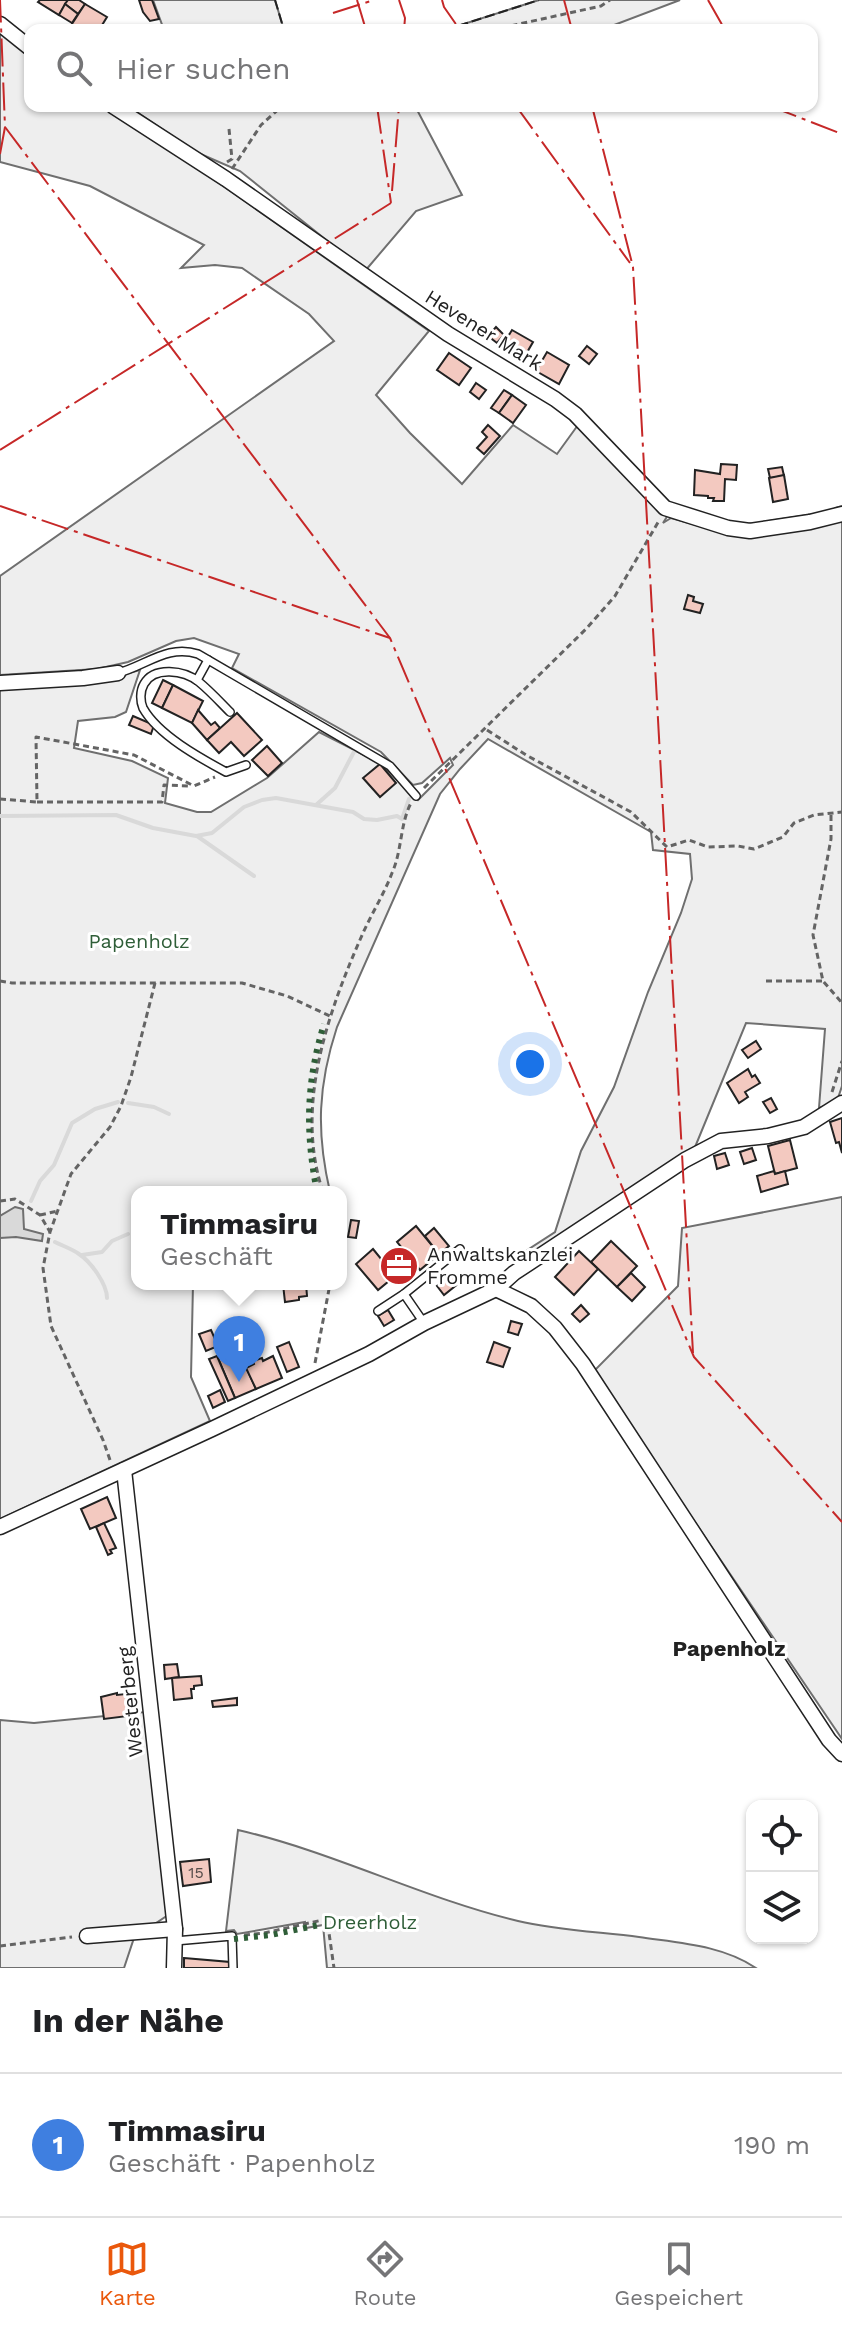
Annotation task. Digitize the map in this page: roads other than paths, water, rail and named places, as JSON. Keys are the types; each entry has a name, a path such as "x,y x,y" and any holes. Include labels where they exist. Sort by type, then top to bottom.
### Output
{"street":[{"path":"0,24 24,43"},
{"name":"Hevener Mark","path":"122,112 220,175 448,334 555,399 575,414 665,508 728,528 750,531 842,514"},
{"path":"0,683 118,673"},
{"path":"0,1527 311,1382 496,1289 514,1273 702,1150 721,1141 787,1133 804,1127 839,1105"},
{"path":"496,1289 531,1306 555,1328 583,1364 829,1740 842,1754"},
{"name":"Westerberg","path":"119,1472 175,1935 174,1968"},
{"path":"87,1936 175,1935"}],"lane":[{"path":"118,673 183,649 208,660 390,766 416,796"},
{"path":"197,680 208,660"},
{"path":"230,712 197,680 183,674 160,671 148,678 141,690 142,707 172,739 226,772 246,765"},
{"path":"378,1311 460,1249"},
{"path":"404,1294 424,1323"},
{"path":"175,1935 232,1936 233,1968"}],"waterway":[{"path":"316,805 335,788 356,748"},
{"path":"0,816 116,815 153,828 196,836 212,833 244,807 262,800 276,798 353,812 364,819 377,820 397,816 402,819 409,799"},
{"path":"197,836 254,876"},
{"path":"31,1201 40,1181 54,1165 72,1123 95,1109 118,1102"},
{"path":"128,1103 154,1107 169,1114"},
{"path":"82,1255 102,1252 112,1241 128,1234"},
{"path":"55,1242 88,1262 98,1274 107,1298"}],"place":[{"name":"Anwaltskanzlei Fromme","path":"399,1266"},
{"name":"Timmasiru","path":"239,1382"}],"district":[{"name":"Papenholz","path":"729,1648"}],"park label":[{"name":"Dreerholz","path":"370,1922"}]}
